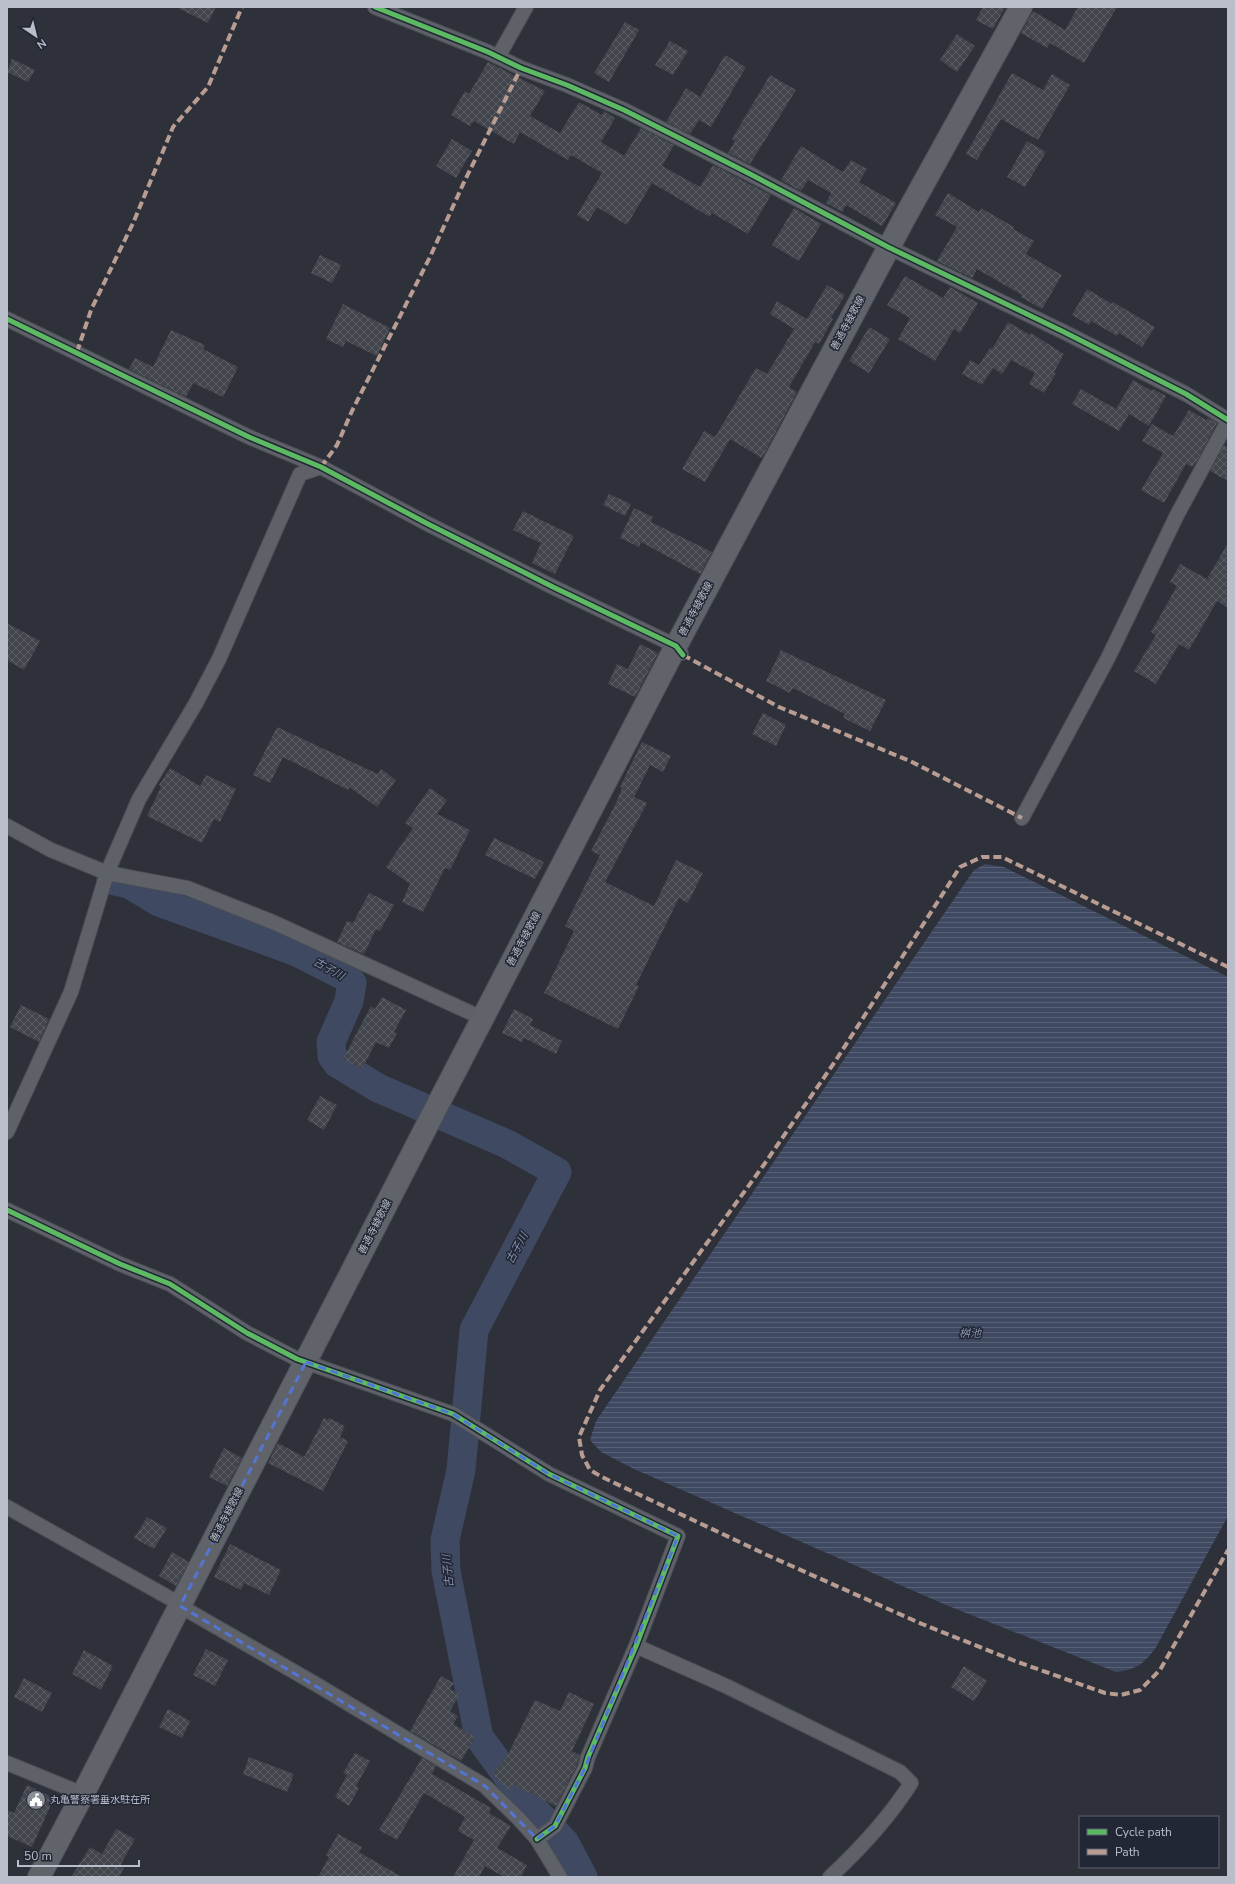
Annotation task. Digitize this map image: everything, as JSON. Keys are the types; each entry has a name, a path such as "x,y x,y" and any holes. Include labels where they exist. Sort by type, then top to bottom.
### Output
{"main road":[{"name":"善通寺綾歌線","path":"39,1877 306,1362 482,1018 680,651 888,247 1011,22 1021,7"}],"street":[{"path":"375,7 488,52 624,110 750,174 888,247 1064,332 1186,394 1228,420 1177,515 1108,658 1022,818"},
{"path":"498,57 526,7"},
{"path":"7,319 249,437 321,467 426,523 680,651"},
{"path":"7,1132 71,992 107,874 138,799 196,703 219,659 300,474 321,467"},
{"path":"7,826 51,850 107,874 187,888 275,923 482,1018"},
{"path":"7,1210 120,1264 170,1284 247,1333 306,1362 453,1414 473,1425 549,1474 678,1536 636,1646 588,1757 585,1768 555,1826 537,1839"},
{"path":"7,1507 172,1600 319,1686 484,1786 518,1818 537,1839 560,1877"},
{"path":"636,1646 726,1686 900,1772 911,1783 900,1802 857,1851 830,1877"},
{"path":"7,1764 83,1794"}],"highlighted area":[{"path":"306,1362 453,1414 549,1474 678,1536 585,1768 555,1826 537,1839 485,1786 180,1606"}],"water":[{"name":"桝池","path":"985,864 1004,867 1228,977 1228,1516 1155,1649 1142,1663 1134,1668 1123,1671 1116,1672 946,1605 634,1469 601,1452 590,1440 596,1421 974,870"}],"building":[{"path":"176,7 216,7 208,23"},
{"path":"983,7 1005,7 993,29 976,20"},
{"path":"1078,7 1117,7 1084,63 1050,43 1047,48 1021,33 1033,11 1065,30"},
{"path":"625,22 639,30 609,82 594,73"},
{"path":"957,34 975,46 957,72 940,60"},
{"path":"670,41 688,51 673,75 655,65"},
{"path":"725,55 746,67 711,127 699,120 690,134 666,122 686,88 700,97"},
{"path":"12,59 35,70 28,82 7,72"},
{"path":"488,62 545,91 530,116 560,133 579,102 602,115 604,111 615,118 601,142 624,156 641,128 674,145 662,166 700,187 713,165 771,195 748,234 712,213 710,217 652,183 627,225 597,207 588,222 577,215 602,173 571,155 568,160 520,132 514,144 474,121 470,126 451,115 465,91 469,94"},
{"path":"1012,73 1043,90 1052,74 1070,85 1038,140 1001,119 977,160 966,154"},
{"path":"770,75 796,90 750,164 728,153 735,141 732,139"},
{"path":"452,139 472,151 456,178 436,166"},
{"path":"1027,141 1046,152 1025,187 1007,177"},
{"path":"801,146 843,172 851,160 867,169 859,182 896,203 882,226 846,205 842,212 826,203 831,193 808,180 801,191 781,180"},
{"path":"948,193 979,212 981,208 1014,227 1013,229 1034,241 1026,254 1062,275 1042,309 1021,297 1022,295 977,269 972,278 937,261 957,227 935,215"},
{"path":"794,208 821,224 799,261 772,245"},
{"path":"320,255 341,265 332,283 311,273"},
{"path":"905,276 943,298 950,287 978,303 960,333 954,329 935,361 898,339 910,318 887,305"},
{"path":"827,285 845,295 831,318 833,319 819,344 815,342 789,387 797,392 762,458 730,439 705,482 682,469 704,431 715,437 756,368 767,374 794,329 770,314 777,301 807,319"},
{"path":"1087,289 1112,304 1113,302 1155,327 1142,347 1119,333 1117,336 1091,321 1089,325 1072,315"},
{"path":"343,304 390,328 377,356 346,341 343,347 326,339"},
{"path":"1008,322 1030,335 1031,333 1064,354 1054,372 1056,373 1044,393 1029,384 1035,373 1011,360 1002,374 993,368 982,385 962,374 970,360 979,365 990,348 992,349"},
{"path":"869,327 890,339 869,373 849,361"},
{"path":"171,330 205,345 203,349 238,367 223,397 193,383 186,397 129,369 135,358 153,367"},
{"path":"1133,380 1152,391 1153,389 1166,396 1149,426 1129,414 1119,431 1072,404 1081,389 1116,409"},
{"path":"1189,410 1206,420 1208,418 1217,423 1196,463 1192,467 1186,464 1164,503 1141,490 1163,453 1142,441 1152,424 1173,436"},
{"path":"1224,445 1228,448 1228,481 1210,471"},
{"path":"609,494 631,504 625,516 603,505"},
{"path":"634,508 653,517 651,522 712,552 700,574 641,542 639,547 620,538"},
{"path":"523,511 574,536 555,574 532,563 541,543 513,530"},
{"path":"1228,543 1228,608 1217,601 1189,650 1179,644 1156,684 1134,671 1156,635 1151,632 1177,586 1170,582 1180,564 1207,579"},
{"path":"7,623 40,641 24,670 7,660"},
{"path":"640,644 658,653 635,697 608,684 617,664 628,669"},
{"path":"781,650 886,700 870,731 843,718 845,714 793,688 790,693 766,681"},
{"path":"763,713 786,725 776,746 752,734"},
{"path":"277,727 378,774 381,769 396,780 377,807 349,787 348,790 283,757 270,783 253,775"},
{"path":"642,742 671,756 663,772 650,765 634,797 647,803 605,882 654,906 676,860 703,873 688,903 679,898 636,985 639,986 618,1029 544,993 574,931 565,926 600,855 591,851 616,803 622,788 620,787"},
{"path":"170,768 200,786 206,775 236,789 220,822 214,819 202,843 147,816 161,787 159,785"},
{"path":"430,788 447,800 437,814 470,830 450,870 445,868 423,912 402,902 410,884 386,867 413,828 405,823"},
{"path":"494,838 544,862 535,879 485,855"},
{"path":"369,893 394,905 380,931 376,929 364,954 337,942 347,921 353,923"},
{"path":"382,997 406,1010 394,1032 397,1033 389,1048 376,1042 362,1069 343,1059 371,1006 375,1009"},
{"path":"21,1005 49,1019 39,1042 10,1027"},
{"path":"514,1009 533,1019 530,1025 562,1041 556,1054 524,1038 522,1042 502,1033"},
{"path":"320,1096 337,1105 324,1130 307,1120"},
{"path":"324,1418 328,1420 329,1418 345,1426 340,1437 348,1441 323,1491 268,1463 278,1443 304,1457"},
{"path":"224,1448 242,1458 227,1486 209,1477"},
{"path":"147,1517 167,1528 154,1549 134,1538"},
{"path":"230,1544 281,1570 269,1595 244,1583 241,1590 214,1577"},
{"path":"172,1552 189,1562 176,1586 159,1576"},
{"path":"206,1649 228,1660 215,1686 193,1675"},
{"path":"84,1650 113,1666 101,1690 72,1674"},
{"path":"964,1666 987,1681 974,1701 951,1687"},
{"path":"441,1676 454,1683 450,1689 460,1694 450,1711 458,1716 453,1724 475,1737 461,1761 410,1731"},
{"path":"24,1678 52,1693 42,1712 14,1697"},
{"path":"569,1692 594,1704 572,1751 580,1755 577,1765 556,1806 513,1785 509,1790 492,1774 506,1758 535,1700 560,1711"},
{"path":"168,1709 190,1721 182,1738 159,1727"},
{"path":"355,1753 370,1761 356,1786 359,1788 349,1806 335,1797 347,1775 343,1773"},
{"path":"249,1757 294,1774 287,1792 243,1774"},
{"path":"422,1758 436,1766 432,1774 491,1808 489,1813 511,1826 497,1848 527,1865 521,1877 504,1877 485,1866 479,1877 453,1877 474,1840 458,1831 465,1817 424,1793 397,1840 379,1830"},
{"path":"27,1785 54,1798 32,1847 7,1836 7,1810 14,1813"},
{"path":"116,1829 135,1839 120,1866 124,1868 119,1877 71,1877 90,1847 102,1854"},
{"path":"338,1834 362,1847 359,1852 402,1877 318,1877 329,1857 326,1855"}],"waterway":[{"name":"古子川","path":"111,880 129,884 159,902 297,952 344,976 352,983 349,1001 331,1042 332,1056 337,1063 378,1088 507,1144 557,1172 474,1330 461,1470 445,1540 446,1571 479,1737 525,1800 565,1843 583,1877"}],"marked path":[{"path":"77,352 91,310 134,221 173,127 208,87 242,7"},
{"path":"321,467 337,445 352,411 430,257 465,180 521,68"},
{"path":"683,655 779,707 910,761 1022,818"},
{"path":"1228,967 1002,857 982,857 960,867 836,1060 763,1166 600,1390 579,1437 582,1455 590,1470 602,1477 767,1555 922,1624 1015,1661 1105,1693 1121,1695 1140,1690 1160,1670 1228,1550"}],"cycle path":[{"path":"375,7 488,52 521,68 567,85 624,110 750,174 888,247 1064,332 1186,394 1228,420"},
{"path":"7,319 249,437 321,467 426,523 553,587 676,646 683,655"},
{"path":"7,1210 120,1264 170,1284 247,1333 297,1359 453,1414 549,1474 678,1536 636,1646 588,1757 585,1768 555,1826 537,1839"}],"place":[{"name":"丸亀警察署垂水駐在所","path":"36,1800"}]}
